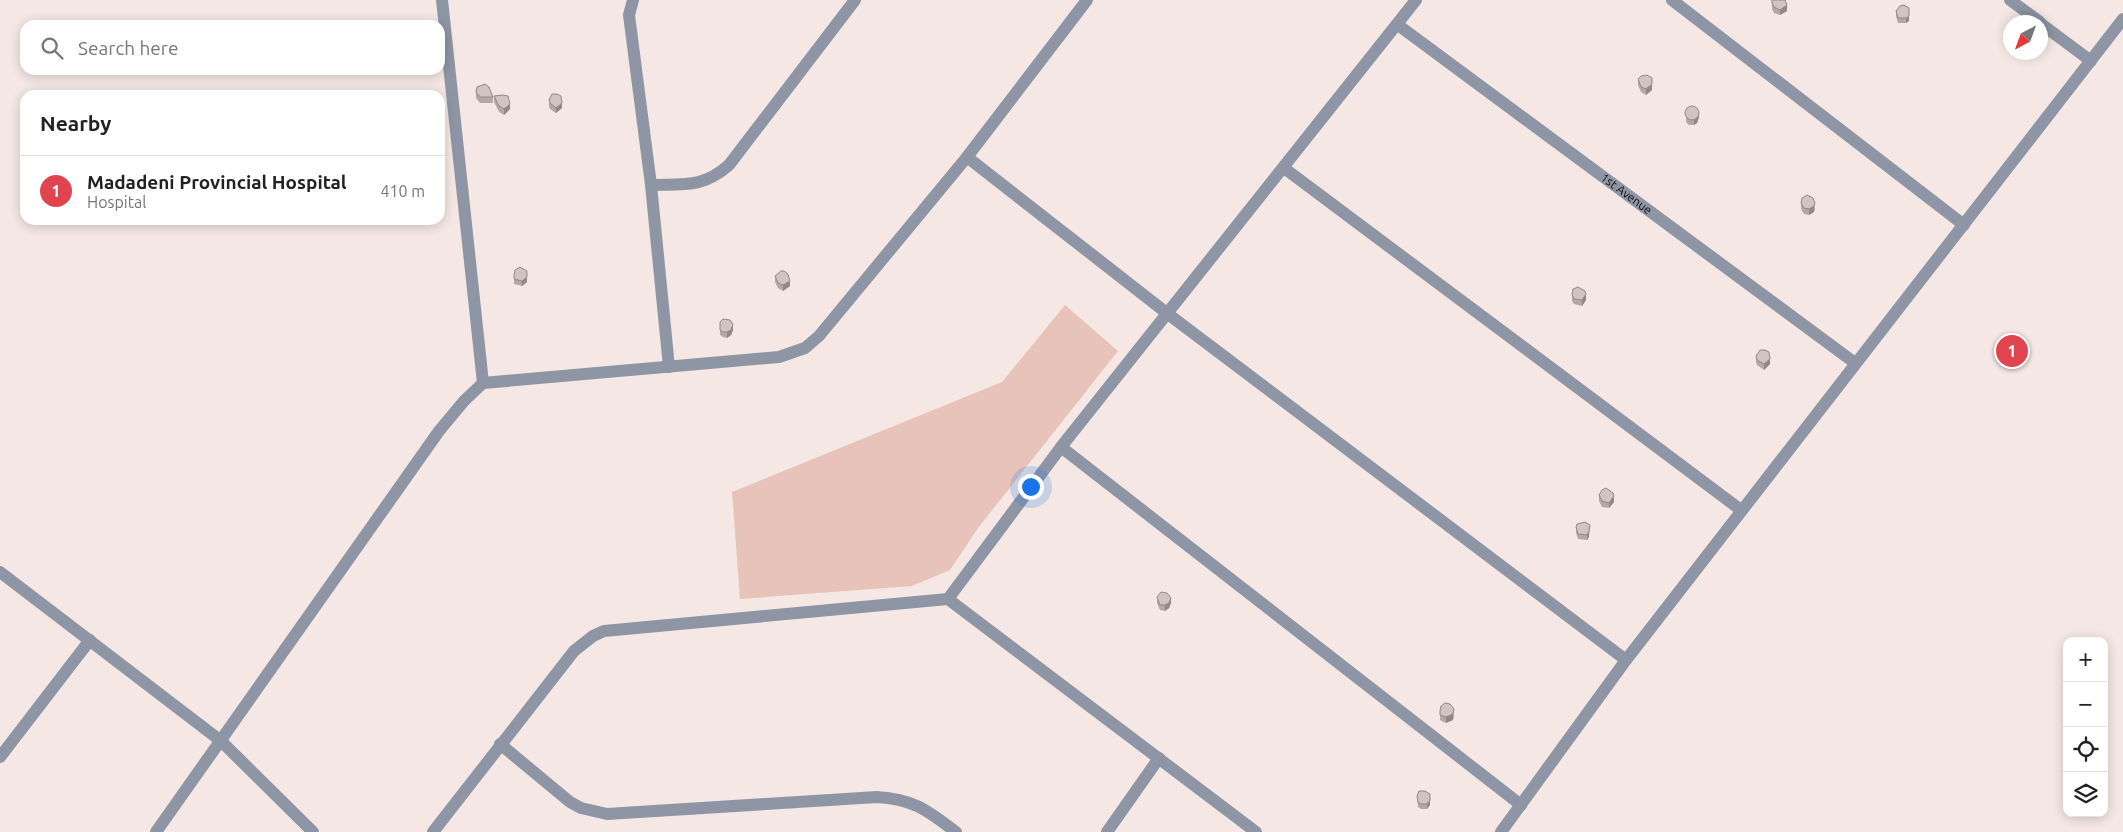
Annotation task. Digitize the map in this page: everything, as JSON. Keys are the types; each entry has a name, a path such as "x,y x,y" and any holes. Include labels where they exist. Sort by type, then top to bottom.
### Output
{"street":[{"path":"442,0 444,20"},
{"path":"633,0 629,15 651,185 669,367"},
{"path":"651,185 700,183 718,175 729,165 855,0"},
{"path":"156,832 440,431 464,401 483,383 779,357 805,348 819,336 967,157 1087,0"},
{"path":"948,599 1061,447 1416,0"},
{"path":"1672,0 1964,225"},
{"path":"2010,0 2030,15"},
{"path":"1500,832 1626,660 2123,19"},
{"name":"1st Avenue","path":"1398,25 1855,363"},
{"path":"445,28 483,383"},
{"path":"2048,29 2091,61"},
{"path":"967,157 1168,314 1626,660"},
{"path":"1284,168 1741,510"},
{"path":"1061,447 1521,805"},
{"path":"0,572 221,742 313,832"},
{"path":"433,832 574,651 593,636 604,632 948,599 1256,832"},
{"path":"0,757 90,640"},
{"path":"500,744 570,802 593,812 607,814 868,798 898,798 926,810 956,832"},
{"path":"1107,832 1159,758"}],"shaded area":[{"path":"1065,305 1118,351 978,528 950,570 912,586 740,599 732,492 1002,382"}],"building":[{"path":"1772,0 1785,0 1787,5 1780,10 1774,7"},
{"path":"1904,5 1909,8 1909,16 1898,18 1896,11 1900,6"},
{"path":"1647,75 1652,78 1652,84 1646,89 1641,87 1638,79 1641,76"},
{"path":"485,84 489,87 493,97 480,97 476,92 477,87"},
{"path":"552,94 561,96 562,103 556,108 549,100"},
{"path":"494,96 508,96 510,104 504,109 499,106"},
{"path":"1692,106 1697,108 1699,113 1697,118 1692,120 1687,118 1685,113 1687,108"},
{"path":"1807,195 1813,198 1815,203 1809,209 1804,208 1801,203 1802,198"},
{"path":"520,267 527,271 527,277 522,281 514,279 515,270"},
{"path":"781,271 788,274 790,281 783,285 778,283 775,276"},
{"path":"1578,287 1585,291 1586,294 1582,300 1574,299 1572,295 1573,289"},
{"path":"723,319 730,320 733,324 731,330 727,332 720,330 720,322"},
{"path":"1760,350 1769,352 1770,359 1764,364 1757,360 1756,356"},
{"path":"1606,488 1614,496 1609,503 1602,501 1599,495"},
{"path":"1585,522 1590,525 1587,535 1578,534 1577,524"},
{"path":"1161,592 1167,593 1171,598 1169,603 1165,605 1160,605 1157,597"},
{"path":"1445,703 1450,704 1454,709 1453,714 1446,717 1440,715 1441,706"},
{"path":"1419,791 1425,791 1430,794 1430,800 1427,804 1418,802 1417,796"}],"place":[{"name":"Madadeni Provincial Hospital","path":"2012,351"}]}
